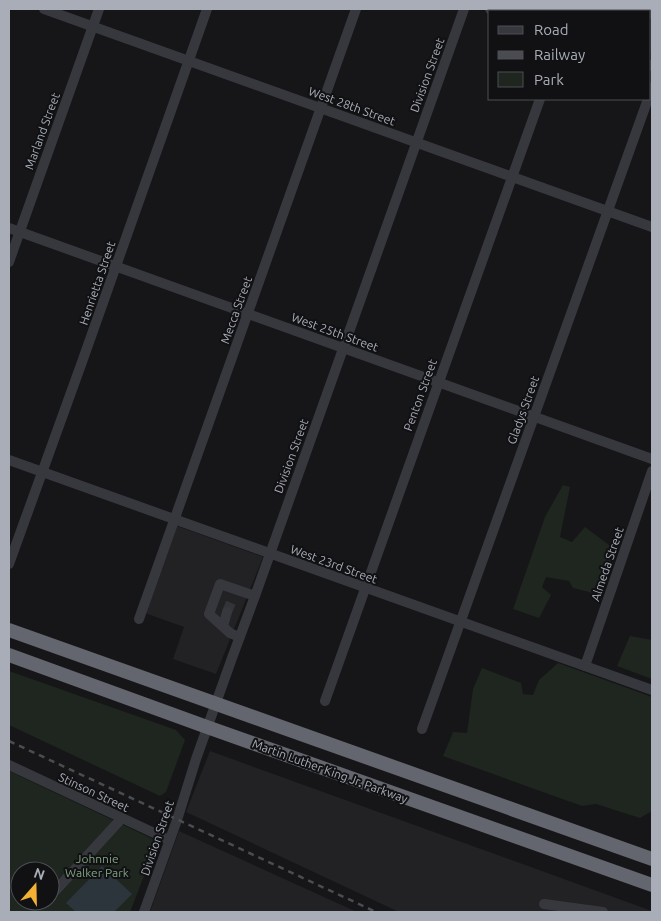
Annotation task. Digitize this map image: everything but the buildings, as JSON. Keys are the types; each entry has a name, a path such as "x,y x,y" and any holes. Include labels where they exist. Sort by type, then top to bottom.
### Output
{"highway":[{"name":"Martin Luther King Jr. Parkway","path":"9,630 652,859"},
{"name":"Martin Luther King Jr. Parkway","path":"9,655 652,885"}],"street":[{"name":"West 28th Street","path":"44,9 652,226"},
{"name":"Marland Street","path":"9,262 99,9"},
{"name":"Henrietta Street","path":"9,564 207,9"},
{"name":"Mecca Street","path":"139,618 356,9"},
{"name":"Division Street","path":"144,912 207,727 464,9"},
{"name":"Penton Street","path":"325,700 540,100"},
{"name":"Gladys Street","path":"422,729 648,100"},
{"name":"West 25th Street","path":"9,228 652,459"},
{"name":"West 23rd Street","path":"9,460 652,690"},
{"name":"Almeda Street","path":"585,666 652,471"},
{"path":"239,637 230,633 209,614 220,584 255,596"},
{"path":"232,600 235,589"},
{"path":"223,626 227,612"},
{"name":"Stinson Street","path":"9,766 169,840"},
{"path":"60,886 122,818"},
{"path":"544,904 603,912"}],"shaded area":[{"path":"526,9 652,9 652,51 651,10"},
{"path":"177,526 263,557 216,674 173,659 184,627 145,613"},
{"path":"210,751 652,912 399,912 186,812"},
{"path":"179,831 357,912 150,912"},
{"path":"102,866 132,894 114,912 76,912 66,903"}],"green space":[{"path":"563,485 570,487 560,537 572,542 585,527 617,551 601,595 573,588 569,581 546,577 542,587 551,595 539,618 513,609 545,517"},
{"path":"630,636 652,640 652,679 617,666"},
{"path":"558,663 652,697 652,811 640,818 596,804 582,806 443,756 453,732 467,733 473,689 482,668 521,683 523,694 533,695 539,680"},
{"path":"9,671 176,730 185,740 166,792 160,796 9,725"},
{"name":"Johnnie Walker Park","path":"9,771 155,840 156,845 130,912 9,912"}],"tunnel":[{"path":"227,612 232,600"}],"railway":[{"path":"9,741 376,912"}]}
